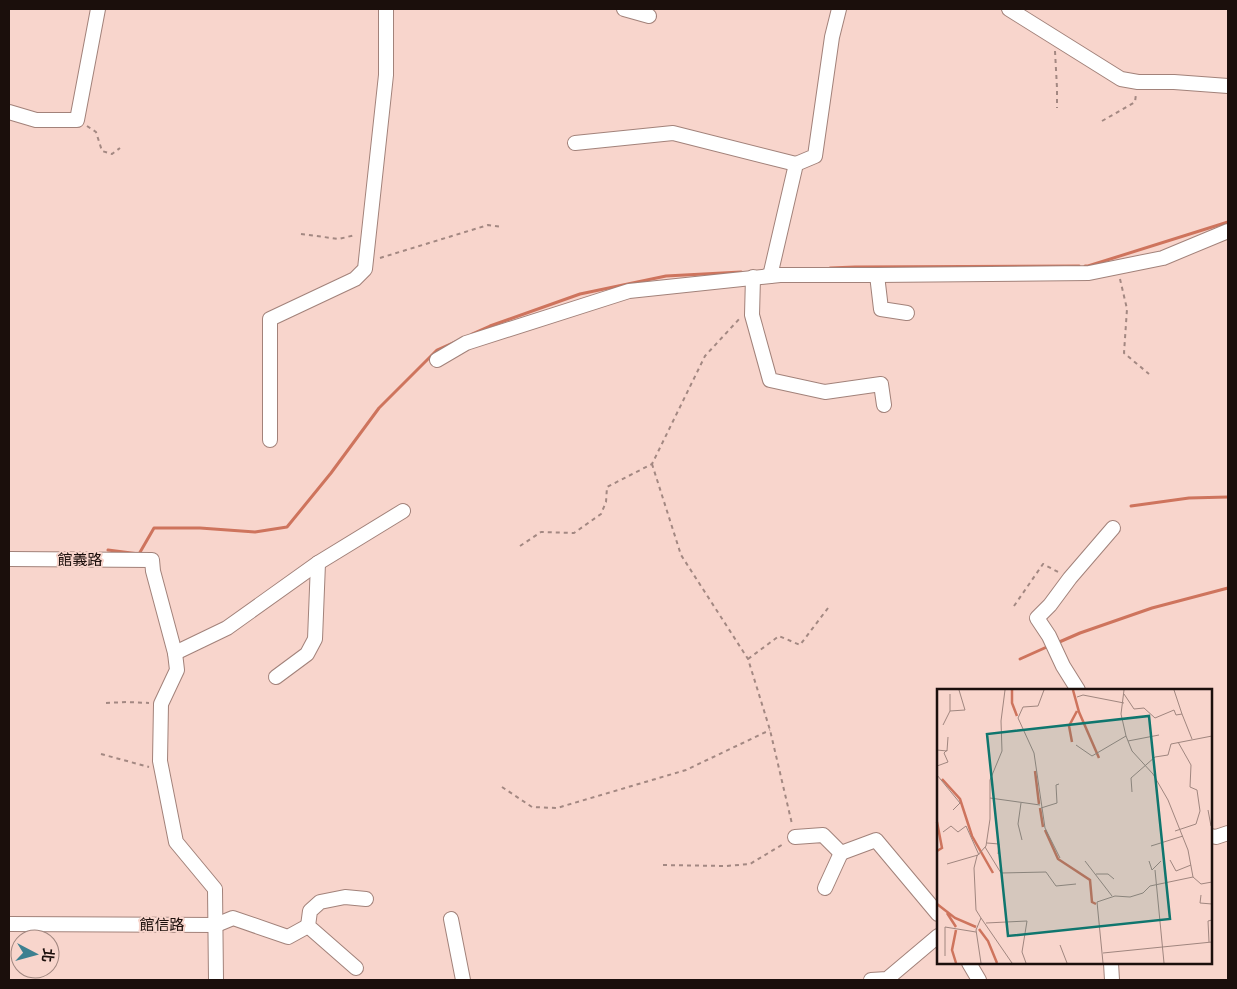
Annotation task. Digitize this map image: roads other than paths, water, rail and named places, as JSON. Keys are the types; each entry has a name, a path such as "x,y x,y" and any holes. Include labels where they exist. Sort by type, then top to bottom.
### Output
{"street":[{"path":"9,112 36,120 77,120 98,9"},
{"path":"270,440 270,319 356,279 364,269 386,75 386,9"},
{"path":"624,9 649,16"},
{"path":"575,143 673,133 796,164 815,156 832,37 839,9"},
{"path":"1009,9 1121,79 1138,82 1174,82 1228,86"},
{"path":"770,276 796,164"},
{"path":"437,360 466,343 629,291 780,274 1089,273 1163,258 1228,230"},
{"path":"878,275 881,309 907,313"},
{"path":"753,278 752,315 770,380 825,392 881,384 884,405"},
{"path":"216,980 216,889 176,842 160,761 161,704 177,670 175,653 227,628 318,563 403,511"},
{"path":"1077,689 1063,666 1049,636 1037,618 1050,605 1070,578 1113,528"},
{"name":"館義路","path":"9,559 152,560 153,571 175,653"},
{"path":"276,677 306,654 315,639 318,563"},
{"path":"1212,836 1228,833"},
{"path":"795,837 823,835 842,853"},
{"path":"826,888 842,853 876,840 937,913"},
{"path":"356,968 308,926 310,911 320,902 345,897 366,899"},
{"name":"館信路","path":"9,924 216,925 233,918 288,937 308,926"},
{"path":"451,920 463,980"},
{"path":"871,980 887,979 937,937"},
{"path":"970,964 979,980"},
{"path":"1111,964 1112,980"}],"waterway":[{"path":"1085,266 1228,222"},
{"path":"830,268 1079,266"},
{"path":"472,334 580,294 666,276 741,272"},
{"path":"108,550 139,554 154,528 200,528 255,532 287,527 331,473 379,408 437,350 455,342"},
{"path":"1131,506 1189,498 1228,497"},
{"path":"1057,643 1152,608 1228,588"},
{"path":"1020,659 1049,646"}]}
